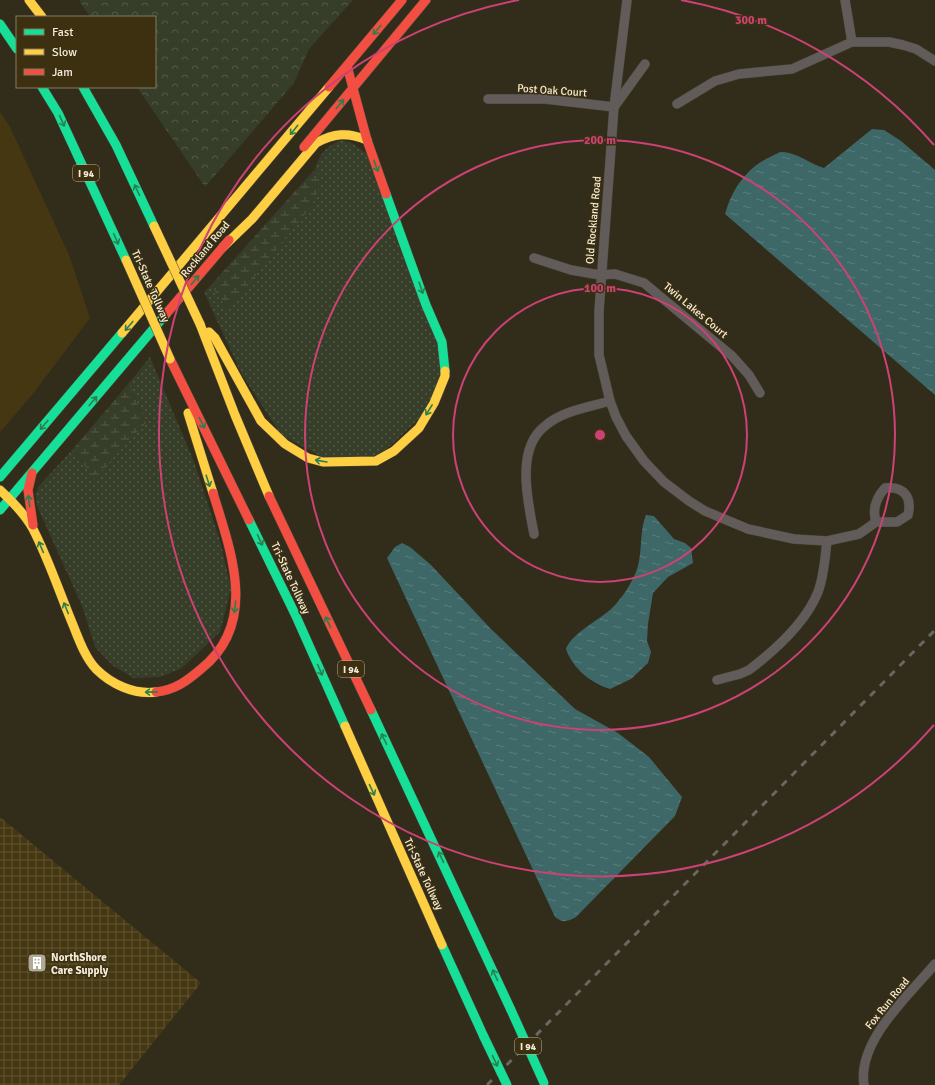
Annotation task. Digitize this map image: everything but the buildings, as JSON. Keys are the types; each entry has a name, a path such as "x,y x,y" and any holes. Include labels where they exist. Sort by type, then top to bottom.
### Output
{"main road":[{"path":"29,0 41,16"},
{"name":"Rockland Road","path":"0,477 402,0"},
{"name":"Rockland Road","path":"0,510 222,247 426,0"},
{"path":"0,24 16,48"},
{"path":"200,324 215,338 261,421 285,444 308,458 323,462 344,463 376,461 394,451 419,428 434,403 445,376 442,342 426,305 367,140 347,66"},
{"name":"Tri-State Tollway","path":"43,88 58,113 178,376 295,614 506,1085"},
{"name":"Tri-State Tollway","path":"84,88 116,145 200,324 213,362 270,499 441,858 545,1084"},
{"path":"222,247 252,219 316,143 330,135 347,133 355,134 367,140"},
{"path":"0,490 24,514 33,529 83,649 95,668 105,678 132,690 149,693 168,691 183,684 209,664 227,639 236,608 236,580 226,536 196,442 178,376"},
{"path":"32,473 28,490 33,529"}],"street":[{"name":"Old Rockland Road","path":"627,0 614,107 600,275 599,355 610,401 616,417 626,436 644,461 664,482 705,512 748,529 794,539 827,541 859,534 876,522"},
{"path":"845,0 852,42"},
{"path":"677,104 715,81 739,74 792,69 852,42 889,42 903,45 916,49 935,61"},
{"path":"614,107 645,64"},
{"name":"Post Oak Court","path":"488,99 545,99 614,107"},
{"name":"Twin Lakes Court","path":"534,258 571,270 600,275 615,274 644,283 732,356 749,376 760,393"},
{"path":"534,534 526,489 527,460 533,440 544,426 561,416 610,401"},
{"path":"893,487 907,496 910,505 908,515 897,522 876,522 874,515 875,502 885,488 893,487"},
{"path":"717,680 749,670 797,625 810,609 818,592 824,571 827,541"},
{"name":"Fox Run Road","path":"864,1085 863,1078 865,1061 876,1034 935,964"}],"shaded area":[{"path":"0,112 10,127 69,255 90,318 32,395 0,432"},
{"path":"0,817 201,983 119,1085 0,1085"}],"green space":[{"path":"79,0 353,0 309,49 294,83 205,187 138,88 156,88 156,16 89,16"},
{"path":"341,140 352,143 373,158 440,345 442,375 426,412 374,461 324,458 281,435 241,373 204,292 211,285 228,310 322,181 315,169 321,155 331,145"},
{"path":"315,169 322,180 313,204 228,310 211,285"},
{"path":"150,357 195,464 221,544 231,589 220,632 182,668 161,677 133,678 112,665 95,647 82,606 37,506 35,494 39,486 73,449 94,478 146,423 129,383"},
{"path":"129,383 146,423 94,479 73,449"}],"water":[{"path":"872,129 884,130 901,141 935,170 935,395 725,214 736,188 755,166 763,161 780,152 786,152 824,168"},
{"path":"646,515 654,516 674,539 685,543 691,548 693,563 668,577 653,593 648,624 647,641 651,652 648,663 631,679 610,689 596,683 578,669 573,663 566,649 569,643 581,631 604,615 616,604 630,584 638,566 643,526"},
{"path":"402,543 410,547 431,565 491,629 575,709 618,733 649,757 682,797 675,816 576,917 570,920 563,921 555,917 387,558 395,547"}],"railway":[{"path":"487,1085 935,630"}],"traffic: fast":[{"path":"0,24 16,48"},
{"path":"43,88 58,113 126,260"},
{"path":"84,88 116,145 154,226"},
{"path":"386,194 426,305 442,342 445,371"},
{"path":"0,510 166,314"},
{"path":"0,477 122,333"},
{"path":"249,520 295,614 345,726"},
{"path":"371,710 511,1010"},
{"path":"442,945 484,1037"},
{"path":"511,1010 544,1083"},
{"path":"484,1037 507,1085"}],"traffic: slow":[{"path":"29,0 41,16"},
{"path":"122,333 329,87"},
{"path":"223,247 252,219 316,143 329,137 341,135 360,137 367,140"},
{"path":"154,226 200,324"},
{"path":"126,260 170,359"},
{"path":"200,324 235,415 269,496"},
{"path":"209,332 215,338 261,421 285,444 308,458 323,462 376,461 394,451 419,428 434,403 445,376 445,371"},
{"path":"188,413 213,493"},
{"path":"0,490 18,508 33,529 85,654 92,664 96,669 116,684 139,692 156,692"},
{"path":"345,726 442,945"}],"traffic: jam":[{"path":"329,87 402,0"},
{"path":"304,147 426,0"},
{"path":"347,66 367,140 386,194"},
{"path":"166,314 229,240"},
{"path":"170,359 249,520"},
{"path":"32,473 28,490 33,525"},
{"path":"156,692 175,687 186,681 201,669 219,651 230,630 235,609 236,586 227,539 213,493"},
{"path":"269,496 371,710"}],"place":[{"name":"NorthShore Care Supply","path":"37,963"}]}
